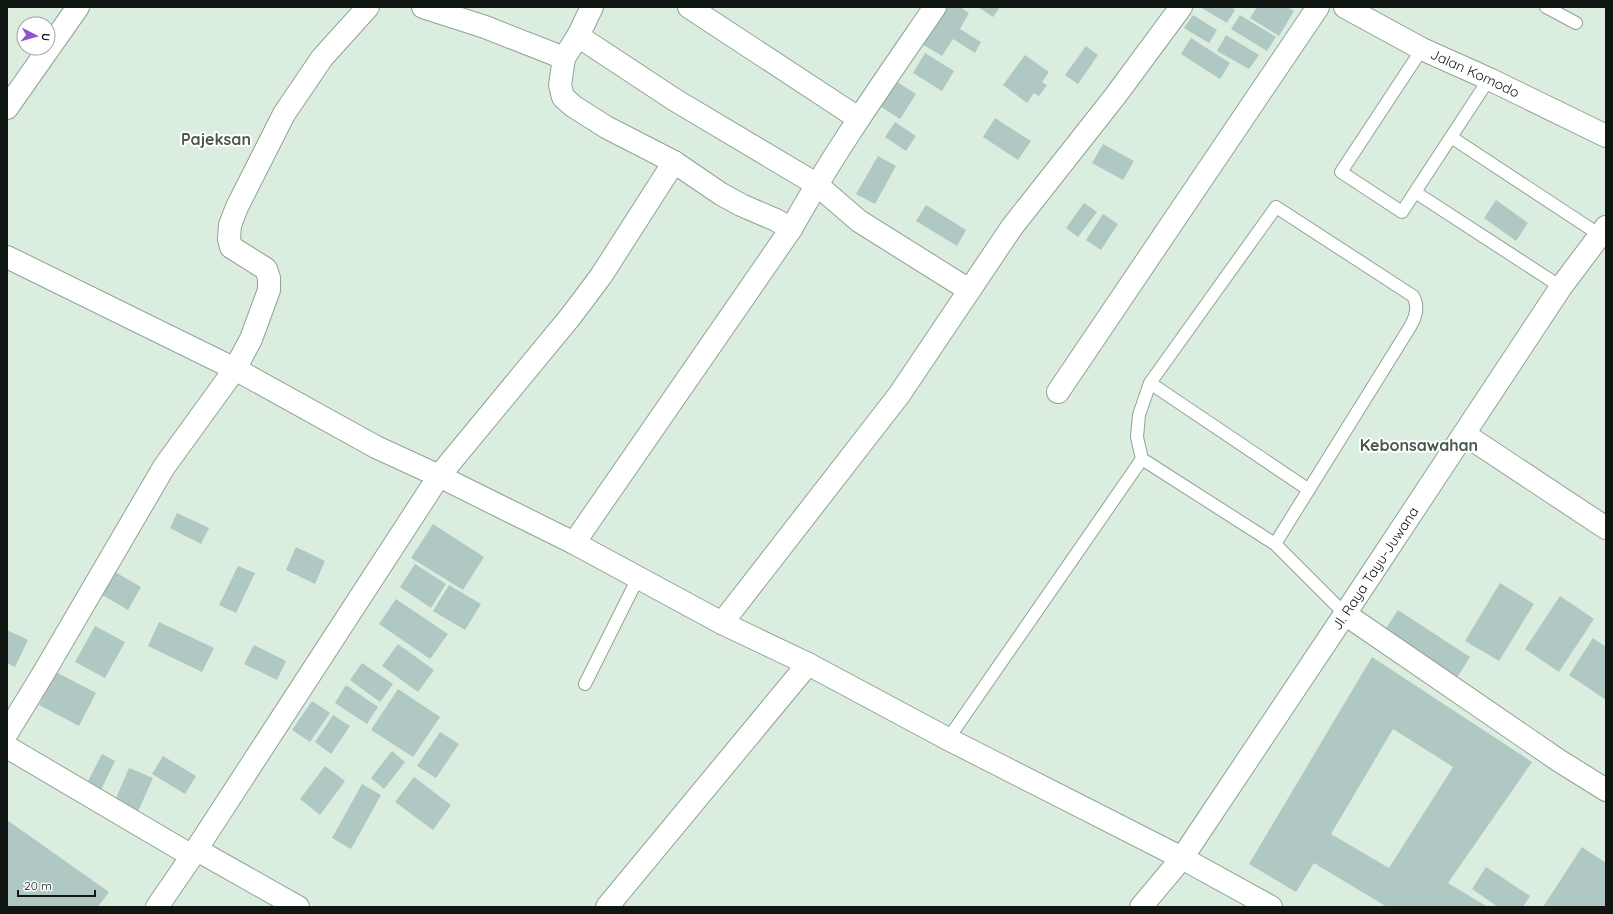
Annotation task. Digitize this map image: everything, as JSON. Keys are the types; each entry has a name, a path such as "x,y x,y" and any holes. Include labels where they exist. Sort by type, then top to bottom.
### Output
{"street":[{"path":"7,108 78,7"},
{"path":"7,732 43,674 164,467 235,369 251,339 269,290 269,278 266,269 231,247 229,239 230,225 237,207 284,114 322,58 368,7"},
{"path":"423,7 485,27 564,58"},
{"path":"592,7 578,36 564,58 560,85 563,97 573,106 606,127 674,162 721,194 741,205 776,220 791,229"},
{"path":"689,7 858,118"},
{"path":"574,543 791,229 816,184 858,118 935,7"},
{"path":"722,623 899,395 1012,227 1116,95 1181,7"},
{"path":"1058,392 1318,7"},
{"name":"Jalan Komodo","path":"1346,7 1422,49 1489,79 1606,136"},
{"path":"578,36 675,100 816,184 859,221 969,290"},
{"path":"157,907 195,853 439,476 571,316 601,276 674,162"},
{"name":"Jl. Raya Tayu-Juwana","path":"1141,907 1182,858 1561,287 1603,231"},
{"path":"7,257 235,369 376,447 439,476 574,543 722,623 808,664 948,739 1182,858 1271,907"},
{"path":"1464,434 1606,528"},
{"path":"1345,614 1558,760 1606,790"},
{"path":"606,907 808,664"},
{"path":"7,747 195,853 298,907"}],"lane":[{"path":"1546,7 1576,23"},
{"path":"1422,49 1341,172 1402,212 1489,79"},
{"path":"1451,137 1603,231"},
{"path":"1415,192 1561,287"},
{"path":"1275,544 1415,318 1417,309 1416,300 1413,296 1276,207 1150,383 1139,415 1137,437 1142,459 1275,544 1345,614"},
{"path":"1150,383 1309,490"},
{"path":"948,739 1142,459"},
{"path":"585,684 638,578"}],"building":[{"path":"942,7 960,7 969,13 960,29 981,42 975,53 953,39 942,56 920,43"},
{"path":"978,7 1000,7 993,17"},
{"path":"1200,7 1231,7 1235,10 1227,23"},
{"path":"1257,7 1287,7 1294,11 1279,36 1250,18"},
{"path":"1193,15 1217,30 1209,43 1184,28"},
{"path":"1240,15 1276,37 1267,51 1231,29"},
{"path":"1226,35 1259,55 1249,69 1217,51"},
{"path":"1191,38 1230,63 1220,79 1181,54"},
{"path":"1086,46 1098,55 1078,84 1065,75"},
{"path":"925,53 954,71 942,91 913,73"},
{"path":"1025,55 1049,72 1042,82 1047,85 1039,96 1034,93 1027,103 1003,85"},
{"path":"891,78 916,94 900,119 875,103"},
{"path":"995,118 1031,141 1018,160 983,137"},
{"path":"895,122 916,136 906,151 885,137"},
{"path":"1103,144 1134,161 1123,180 1092,163"},
{"path":"878,156 896,166 875,204 856,194"},
{"path":"1496,200 1528,223 1516,241 1484,218"},
{"path":"1084,203 1097,212 1078,237 1066,228"},
{"path":"926,205 966,230 957,246 916,221"},
{"path":"1103,214 1118,224 1101,250 1086,240"},
{"path":"177,513 209,528 201,544 170,528"},
{"path":"433,524 484,557 463,590 411,558"},
{"path":"296,547 325,561 315,584 286,570"},
{"path":"415,564 446,584 431,608 400,587"},
{"path":"238,566 255,573 236,613 219,605"},
{"path":"110,569 141,587 128,610 97,592"},
{"path":"1500,583 1534,604 1499,661 1465,641"},
{"path":"449,585 481,604 465,630 433,611"},
{"path":"1560,596 1594,619 1559,672 1525,649"},
{"path":"396,599 448,634 430,659 379,624"},
{"path":"1398,610 1470,657 1453,684 1381,636"},
{"path":"159,622 214,648 202,672 148,646"},
{"path":"95,626 125,642 105,678 75,662"},
{"path":"7,630 28,640 15,667 7,663"},
{"path":"1593,638 1606,647 1606,700 1569,675"},
{"path":"398,644 434,670 418,692 382,666"},
{"path":"254,645 286,661 277,680 244,664"},
{"path":"1372,657 1532,762 1448,883 1488,907 1387,907 1314,863 1296,892 1249,864","holes":["1393,729 1453,767 1389,868 1331,834"]},
{"path":"362,663 393,684 380,702 350,680"},
{"path":"56,672 96,693 79,726 39,705"},
{"path":"346,685 378,707 367,724 335,703"},
{"path":"398,689 440,717 413,757 371,730"},
{"path":"312,701 330,713 310,742 292,730"},
{"path":"333,715 350,726 331,754 315,742"},
{"path":"440,732 459,744 436,778 417,766"},
{"path":"392,751 405,762 384,789 371,778"},
{"path":"102,754 115,761 97,798 83,791"},
{"path":"163,756 196,776 185,794 152,774"},
{"path":"325,766 345,781 320,815 300,799"},
{"path":"129,768 153,778 136,816 113,805"},
{"path":"414,777 451,805 433,830 395,802"},
{"path":"362,784 381,795 351,849 332,838"},
{"path":"7,820 109,892 98,907 7,907"},
{"path":"1582,847 1606,863 1606,907 1543,907"},
{"path":"1486,867 1530,896 1523,907 1498,907 1472,889"}],"district":[{"name":"Pajeksan","path":"216,139"},
{"name":"Kebonsawahan","path":"1419,445"}]}
